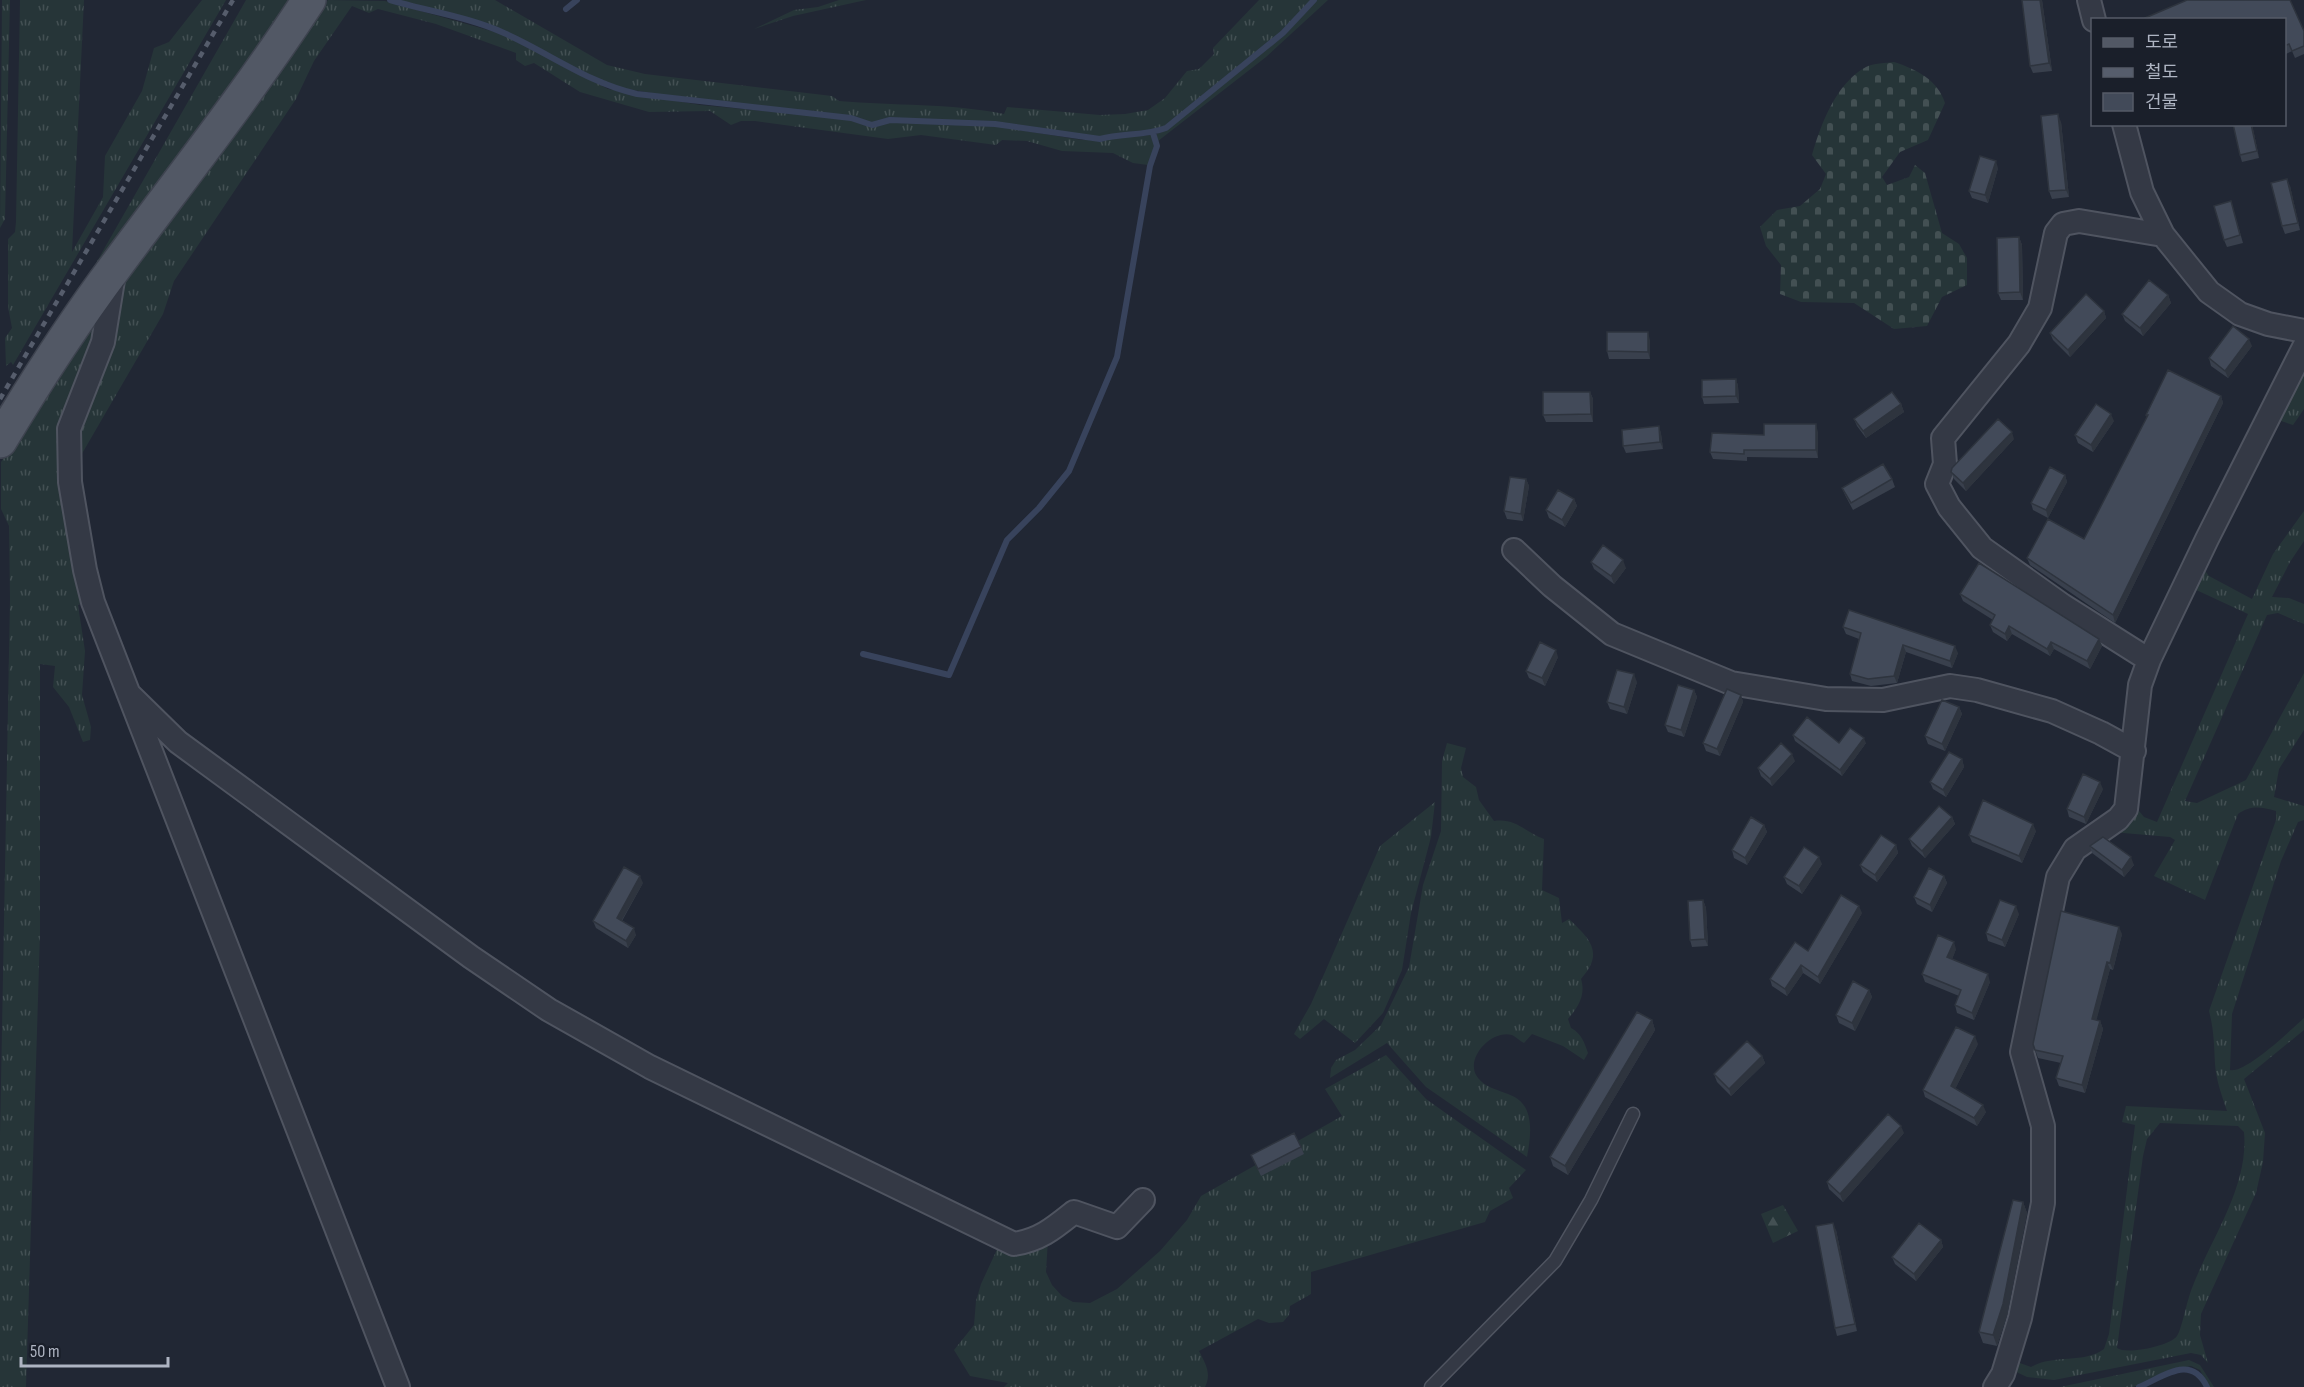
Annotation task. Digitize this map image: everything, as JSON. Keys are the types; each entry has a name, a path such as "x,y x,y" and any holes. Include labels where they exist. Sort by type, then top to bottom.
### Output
{"main road":[{"path":"0,441 54,356 115,267 220,130 309,0"}],"street":[{"path":"2089,0 2094,18"},
{"path":"2125,126 2142,192 2163,235 2209,292 2232,308 2268,324 2304,331"},
{"path":"2149,660 2062,605 1982,548 1949,507 1937,484 1945,464 1943,438 2019,344 2040,308 2056,233 2063,224 2079,221 2163,235"},
{"path":"115,267 103,342 69,429 70,482 85,570 93,602 398,1387"},
{"path":"1995,1387 2003,1374 2020,1318 2043,1203 2043,1126 2022,1052 2058,877 2075,849 2118,819 2126,809 2140,685 2149,660 2304,347"},
{"path":"1514,550 1552,586 1612,634 1731,683 1827,699 1883,700 1950,686 1977,690 2052,711 2134,751"},
{"path":"130,695 178,742 471,957 549,1010 650,1067 1014,1244 1032,1242 1045,1235 1074,1212 1117,1227 1143,1200"}],"lane":[{"path":"1431,1387 1555,1261 1591,1200 1633,1114"}],"green space":[{"path":"2,0 10,0 5,219 0,228"},
{"path":"20,0 84,0 72,252 103,197 105,156 142,91 154,48 169,42 202,0 226,0 13,365 11,362 6,366 5,338 12,328 8,307 8,239 15,232 16,222"},
{"path":"246,0 298,0 63,321"},
{"path":"328,0 385,1 502,34 608,89 700,105 851,119 872,127 890,122 995,126 1082,140 1152,135 1155,146 1148,165 1133,163 1113,153 1062,151 1027,141 1002,140 996,145 921,135 888,139 755,121 741,121 731,125 710,111 649,112 580,92 534,63 525,66 516,60 516,53 436,24 378,9 369,13 352,6 314,61 296,99 174,281 163,314 76,464 82,411 124,281"},
{"path":"395,0 495,0 607,65 645,74 832,96 839,101 860,103 943,106 1004,114 1007,107 1100,115 1148,110 1165,98 1187,71 1199,69 1214,54 1213,48 1259,0 1312,0 1282,32 1165,127 1100,137 995,122 889,118 872,123 851,116 700,101 609,86 503,30"},
{"path":"839,0 866,0 793,16 754,29 794,10 818,7"},
{"path":"1317,0 1328,0 1266,57 1158,141 1156,134 1167,130 1285,35"},
{"path":"1894,62 1910,68 1932,82 1945,103 1928,140 1900,152 1882,177 1887,185 1909,177 1915,165 1925,173 1942,233 1959,244 1967,258 1967,285 1942,297 1927,326 1894,329 1854,303 1801,302 1780,294 1781,265 1766,246 1760,227 1777,210 1800,206 1820,189 1826,174 1812,155 1831,105 1846,83 1855,74 1869,66"},
{"path":"97,319 95,340 75,391 86,601 78,605 85,651 82,695 91,727 90,740 83,742 69,707 53,687 55,666 40,664 40,934 26,1387 0,1387 0,1137 10,599 9,526 1,509 1,462"},
{"path":"2304,364 2304,409 2293,425 2275,419"},
{"path":"2304,511 2304,541 2272,597 2289,598 2304,604 2304,624 2278,613 2267,615 2185,801 2197,803 2246,780 2304,673 2304,730 2279,769 2274,797 2304,806 2304,820 2298,822 2281,861 2232,1014 2230,1070 2246,1065 2257,1058 2304,1018 2304,1030 2244,1079 2265,1133 2263,1162 2256,1193 2201,1314 2200,1335 2208,1363 2201,1355 2191,1353 2054,1380 2027,1377 2012,1370 2017,1362 2031,1367 2049,1361 2096,1354 2104,1349 2109,1334 2135,1125 2122,1122 2126,1106 2227,1111 2217,1076 2209,1011 2276,820 2276,811 2256,808 2247,809 2238,814 2205,900 2154,876 2175,840 2170,837 2112,832 2134,805 2144,817 2157,822 2248,614 2192,588 2202,567 2209,576 2252,599 2273,554","holes":["2160,1123 2238,1126 2244,1132 2241,1173 2227,1212 2192,1288 2177,1336 2166,1343 2148,1348 2129,1350 2117,1348 2147,1139"]},
{"path":"1447,743 1466,748 1461,768 1463,777 1476,787 1479,800 1494,821 1514,824 1544,839 1542,890 1559,898 1562,923 1569,919 1589,940 1592,947 1592,962 1581,979 1580,1000 1568,1019 1571,1028 1580,1036 1585,1045 1588,1053 1584,1060 1563,1046 1532,1034 1524,1043 1512,1035 1505,1034 1497,1036 1483,1046 1475,1060 1476,1075 1481,1081 1515,1097 1525,1107 1530,1125 1527,1157 1426,1087 1387,1043 1330,1078 1331,1068 1336,1060 1355,1050 1381,1025 1409,967 1423,885 1441,831 1442,761"},
{"path":"1435,802 1431,837 1411,913 1402,970 1383,1013 1355,1043 1324,1019 1300,1039 1294,1034 1311,1004 1380,846"},
{"path":"1386,1055 1426,1099 1526,1170 1509,1188 1513,1198 1490,1211 1485,1222 1311,1272 1311,1294 1290,1306 1289,1315 1283,1322 1269,1323 1258,1319 1199,1351 1208,1373 1205,1387 1004,1387 1008,1383 970,1376 954,1350 974,1325 976,1301 981,1284 1000,1243 1048,1239 1046,1272 1052,1285 1062,1296 1073,1302 1090,1303 1117,1289 1160,1251 1187,1220 1201,1196 1342,1116 1325,1089"},
{"path":"1783,1205 1798,1231 1773,1243 1761,1214"},
{"path":"2189,1360 2200,1365 2214,1387 2209,1387 2200,1370 2191,1366 2180,1368 2133,1387 2060,1387"}],"building":[{"path":"2022,0 2040,0 2049,63 2030,66"},
{"path":"2187,0 2290,0 2304,31 2304,46 2292,51 2289,44 2286,45 2286,18 2145,18"},
{"path":"2058,114 2066,190 2049,191 2041,116"},
{"path":"2233,126 2251,126 2257,151 2240,155"},
{"path":"1980,156 1996,161 1985,195 1969,191"},
{"path":"2287,179 2298,223 2282,226 2271,183"},
{"path":"2231,201 2240,235 2224,240 2214,206"},
{"path":"2019,237 2020,292 1998,293 1997,238"},
{"path":"2149,280 2168,295 2140,328 2122,314"},
{"path":"2086,294 2104,311 2068,350 2050,333"},
{"path":"2233,326 2249,339 2225,371 2209,358"},
{"path":"1607,332 1648,332 1648,352 1607,351"},
{"path":"2168,370 2221,396 2113,615 2027,558 2048,519 2084,539 2148,415 2146,415"},
{"path":"1736,379 1736,396 1702,397 1702,380"},
{"path":"1543,392 1590,392 1591,414 1543,415"},
{"path":"1892,392 1901,404 1863,431 1854,419"},
{"path":"2096,404 2111,414 2091,445 2075,435"},
{"path":"1998,419 2012,432 1963,483 1951,472 1952,468"},
{"path":"1764,424 1816,424 1816,450 1744,450 1744,454 1710,452 1712,433 1764,435"},
{"path":"1659,426 1660,442 1623,446 1622,430"},
{"path":"1883,464 1892,479 1851,503 1842,488"},
{"path":"2050,467 2065,475 2046,510 2031,503"},
{"path":"1510,477 1526,479 1521,514 1504,511"},
{"path":"1558,490 1574,499 1562,520 1546,510"},
{"path":"1603,545 1623,560 1611,576 1591,562"},
{"path":"1979,563 2099,639 2087,661 2051,642 2047,649 2009,626 2005,634 1990,625 1995,615 1960,594"},
{"path":"1849,610 1955,646 1950,661 1903,645 1894,676 1868,679 1850,674 1861,633 1843,627"},
{"path":"1540,642 1556,650 1542,678 1526,671"},
{"path":"1617,670 1634,674 1624,707 1607,702"},
{"path":"1678,685 1694,690 1681,730 1665,725"},
{"path":"1727,689 1741,695 1717,749 1703,743"},
{"path":"1942,700 1959,707 1942,744 1925,736"},
{"path":"1807,717 1839,743 1850,728 1864,738 1840,770 1793,735"},
{"path":"1781,743 1792,754 1770,779 1758,768"},
{"path":"1949,752 1962,759 1943,790 1930,782"},
{"path":"2083,774 2100,782 2084,817 2067,809"},
{"path":"1983,800 2033,824 2019,856 1969,835"},
{"path":"1939,806 1952,817 1922,851 1909,839"},
{"path":"1751,817 1764,825 1745,858 1732,850"},
{"path":"1881,835 1896,845 1875,875 1860,865"},
{"path":"2103,837 2131,857 2122,870 2090,846"},
{"path":"1804,847 1819,857 1799,886 1784,877"},
{"path":"624,867 640,876 617,918 634,928 626,941 593,921"},
{"path":"1929,868 1944,876 1930,905 1914,897"},
{"path":"1841,895 1859,906 1818,977 1801,965 1785,989 1770,979 1795,942 1808,951"},
{"path":"1703,900 1705,939 1690,940 1688,901"},
{"path":"2000,900 2016,906 2002,940 1986,933"},
{"path":"2061,911 2119,927 2092,1019 2100,1021 2082,1085 2056,1078 2063,1056 2035,1050 2033,1044"},
{"path":"1938,935 1954,942 1947,957 1988,974 1972,1013 1955,1005 1961,990 1922,974"},
{"path":"1853,981 1869,990 1852,1023 1836,1015"},
{"path":"1637,1012 1652,1020 1565,1166 1550,1157"},
{"path":"1956,1027 1975,1036 1951,1086 1983,1105 1974,1118 1923,1090"},
{"path":"1747,1041 1762,1056 1729,1089 1714,1074"},
{"path":"1888,1114 1901,1126 1840,1194 1827,1182"},
{"path":"1294,1133 1301,1147 1258,1169 1251,1155"},
{"path":"2013,1200 2023,1202 2003,1304 1993,1335 1979,1332"},
{"path":"1833,1223 1855,1324 1835,1328 1816,1226"},
{"path":"1919,1223 1941,1240 1914,1274 1892,1257"}],"waterway":[{"path":"390,0 491,27 602,83 637,94 851,118 872,125 890,120 995,124 1100,139 1166,128 1283,33 1314,0"},
{"path":"566,9 577,0"},
{"path":"863,654 949,675 1007,540 1039,508 1069,471 1117,357 1150,166 1157,146 1153,133"},
{"path":"2139,1387 2177,1370 2193,1372 2201,1377 2207,1387"}],"railway":[{"path":"0,399 233,0"}]}
